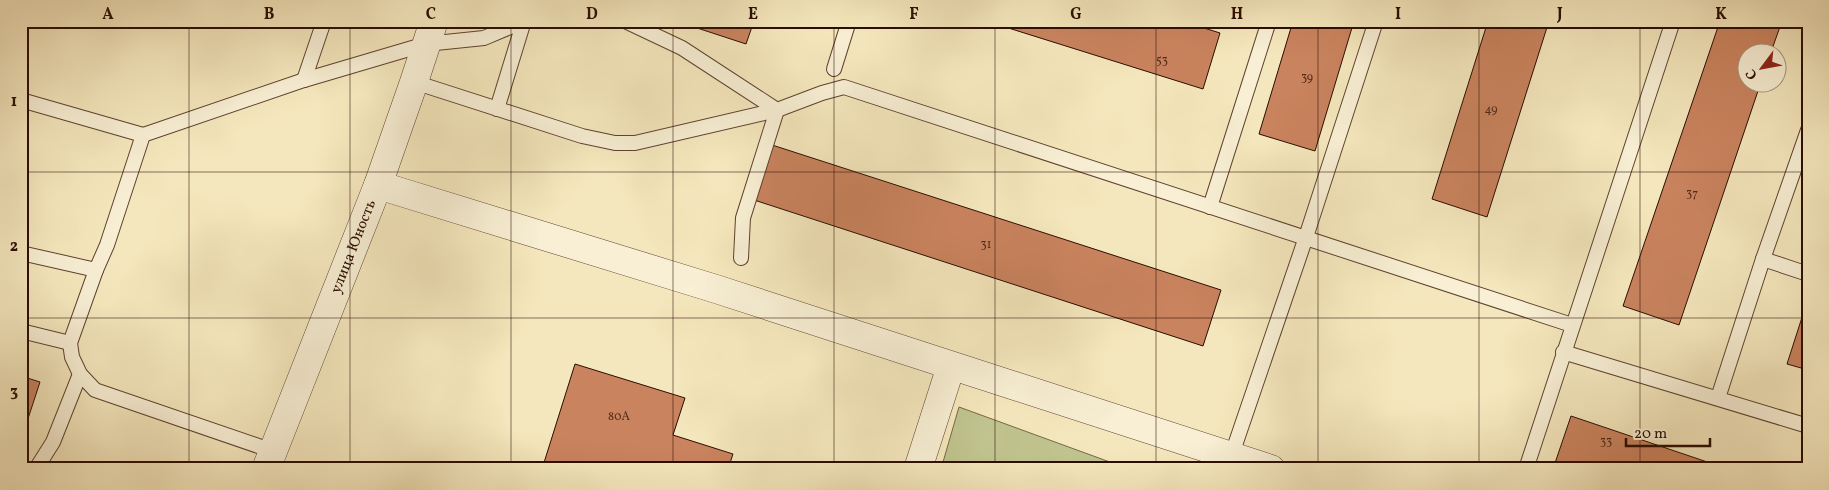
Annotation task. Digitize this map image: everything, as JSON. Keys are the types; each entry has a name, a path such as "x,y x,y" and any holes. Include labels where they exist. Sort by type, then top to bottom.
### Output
{"street":[{"name":"улица Юность","path":"269,460 378,185 430,33"},
{"path":"378,185 716,289 1271,469"},
{"path":"918,469 950,366"}],"lane":[{"path":"304,80 324,21"},
{"path":"497,109 524,21"},
{"path":"21,100 143,135 304,80 430,33 484,38 524,21"},
{"path":"625,21 682,48 777,110"},
{"path":"834,69 849,21"},
{"path":"1210,207 1269,21"},
{"path":"1231,457 1306,237 1376,21"},
{"path":"1526,469 1673,21"},
{"path":"414,82 582,136 615,143 635,143 777,110 844,87 1572,325"},
{"path":"741,258 743,218 777,110"},
{"path":"1718,398 1763,259 1808,130"},
{"path":"143,135 107,244 70,344 72,357 80,374 95,390 269,460"},
{"path":"21,253 96,270"},
{"path":"1763,259 1808,274"},
{"path":"21,331 70,344"},
{"path":"1564,352 1808,426"},
{"path":"36,469 53,442 80,374"}],"green space":[{"path":"959,407 1129,469 941,469"}],"building":[{"path":"693,21 754,21 746,44 691,26"},
{"path":"986,21 1182,21 1220,33 1203,89"},
{"path":"1293,21 1354,21 1315,151 1259,134"},
{"path":"1488,21 1549,21 1487,217 1432,199"},
{"path":"1720,21 1782,21 1775,42 1736,42 1736,92 1758,92 1679,325 1623,306"},
{"path":"769,144 1221,290 1203,346 751,199"},
{"path":"1805,308 1808,309 1808,370 1787,364"},
{"path":"575,364 685,398 673,435 733,454 728,469 542,469"},
{"path":"21,376 40,382 22,437 21,437"},
{"path":"1571,416 1728,469 1553,469"}]}
